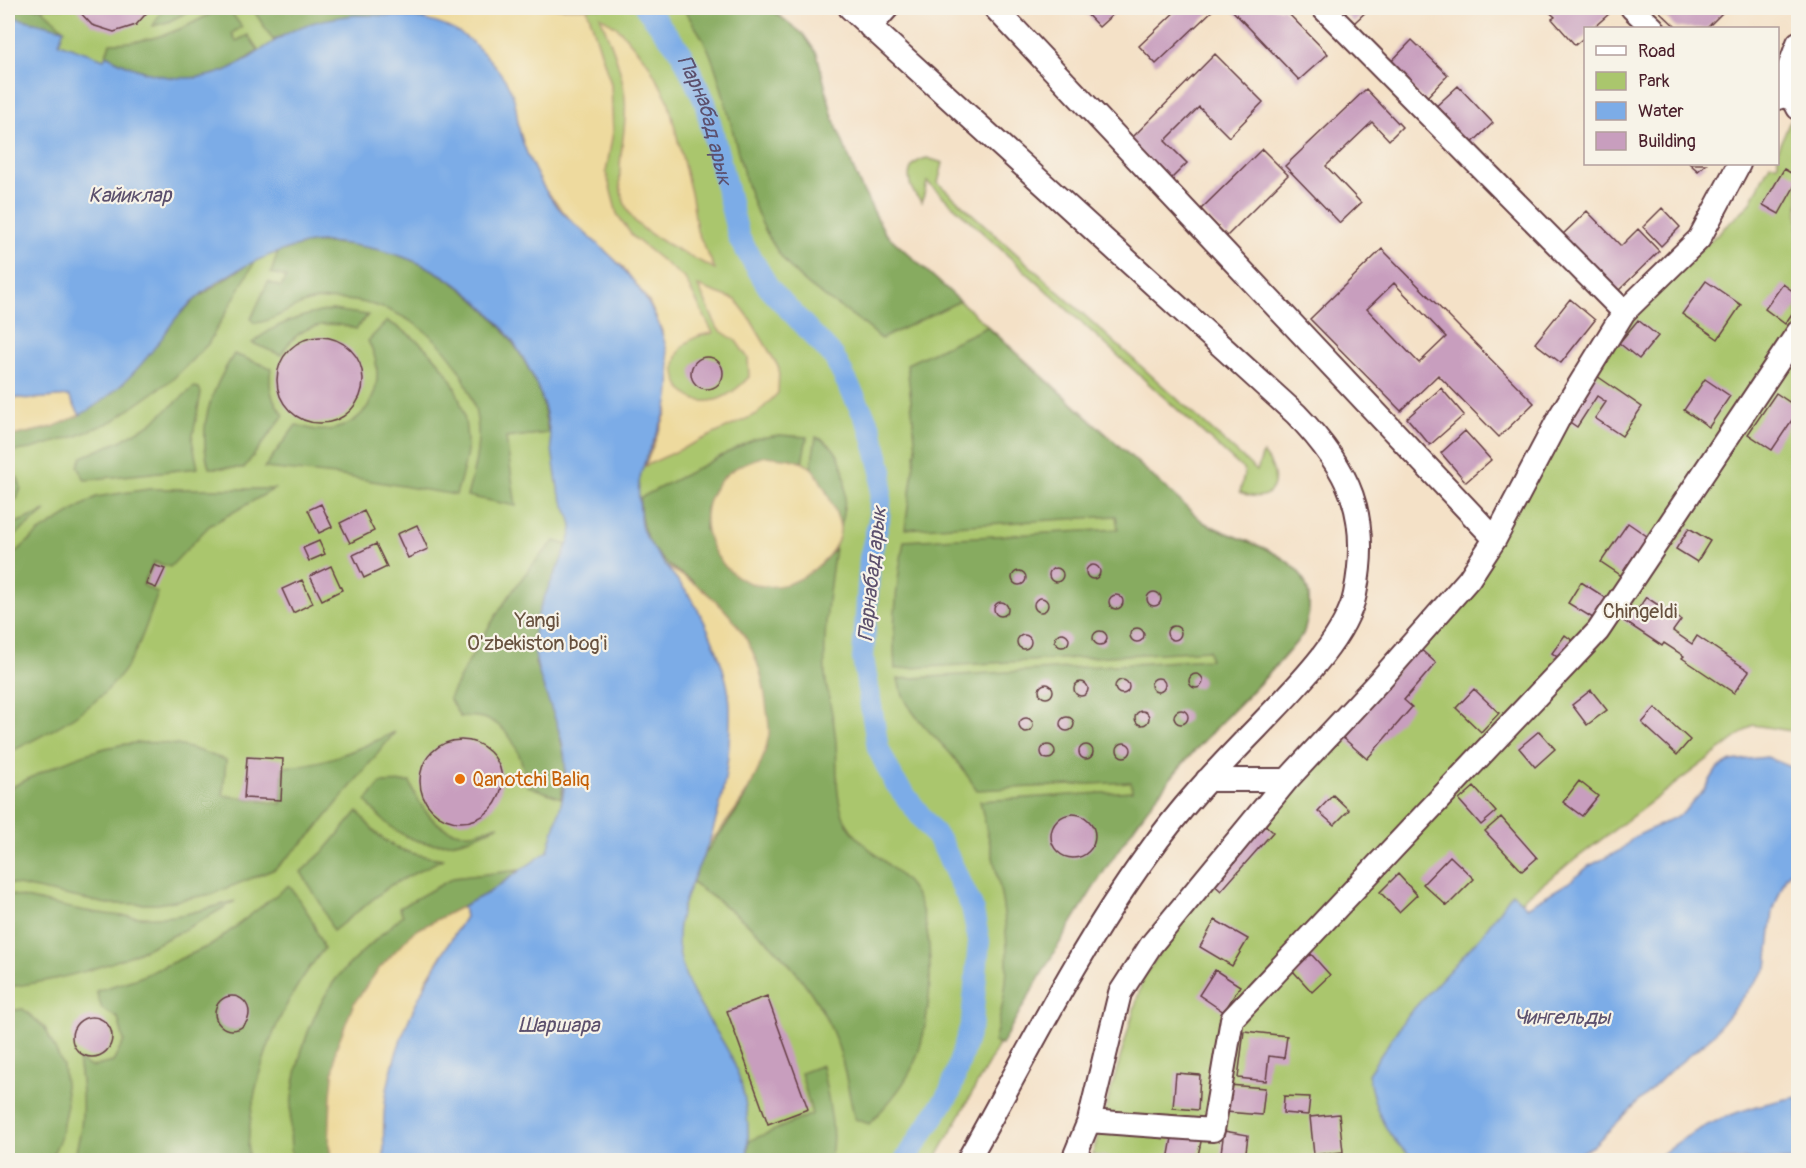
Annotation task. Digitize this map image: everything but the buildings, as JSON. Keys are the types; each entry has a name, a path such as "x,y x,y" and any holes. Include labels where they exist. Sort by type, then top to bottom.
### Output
{"street":[{"path":"850,8 1296,414 1325,444 1346,480 1357,508 1362,542 1355,596 1330,647 1207,780 1148,853 1110,908 968,1161"},
{"path":"870,27 888,8"},
{"path":"995,8 1495,539"},
{"path":"1323,8 1624,312"},
{"path":"1632,8 1652,27"},
{"path":"1798,43 1779,97 1794,100 1798,108"},
{"path":"1073,1161 1089,1121 1120,993 1152,945 1287,780 1461,587 1495,539 1560,416 1624,312 1699,239 1738,165"},
{"path":"1089,1121 1213,1130 1232,1019 1598,631 1798,332"},
{"path":"1207,780 1287,780"}],"green space":[{"name":"Yangi O'zbekiston bog'i","path":"8,8 769,8 803,34 817,54 833,118 860,185 885,233 1203,522 1265,548 1283,558 1298,571 1307,587 1309,607 1303,634 1171,778 1104,868 1045,964 935,1160 8,1160"},
{"path":"8,8 41,8 64,29 8,16"},
{"path":"163,8 195,8 168,22 153,26"},
{"path":"220,8 228,8 242,27 232,33 236,41 248,35 259,51 227,70 196,78 165,77 134,68 106,55 110,43 140,41 167,34 194,23"},
{"path":"252,8 431,8 424,20 385,16 347,18 310,26 273,40"},
{"path":"683,8 769,8 803,34 817,54 833,118 860,185 885,233 960,301 881,339 868,327 815,290 790,267 765,230 755,207 712,59 703,39"},
{"name":"Chingeldi","path":"1798,104 1798,732 1753,725 1524,898 1406,1017 1408,1155 1417,1160 1091,1160 1143,978 1206,883 1458,600 1632,312 1750,204 1770,165 1779,165 1779,146"},
{"path":"927,158 943,163 938,183 1257,471 1263,453 1273,472 1274,481 1268,493 1252,496 1240,492 1245,471 927,182 922,202 913,190 909,177 913,165"},
{"path":"308,243 347,244 382,251 416,262 446,278 474,299 498,324 520,354 538,388 548,433 506,438 516,506 467,496 478,440 474,406 465,381 452,359 416,324 394,312 370,304 345,300 318,300 301,304 269,320 254,323 251,319 268,282 281,287 286,277 271,273 278,252"},
{"path":"257,258 208,344 174,378 113,421 77,436 31,449 8,452 8,437 53,427 141,362 176,318 196,299"},
{"path":"332,310 368,315 356,329 333,324 304,331 295,337 281,355 252,343 270,330 290,321"},
{"path":"387,321 422,344 447,373 456,390 466,428 467,450 456,495 336,475 264,468 296,425 316,430 328,430 356,419 366,409 373,397 377,369 368,341"},
{"path":"987,327 1203,522 1283,558 1298,571 1307,587 1309,607 1303,634 1186,760 1123,843 1060,943 1001,1045 994,1042 1005,988 1006,936 998,878 980,801 1132,791 1131,782 977,790 953,757 911,709 905,700 898,679 1210,659 1209,650 895,669 895,605 904,541 1118,529 1116,516 905,529 916,448 907,364"},
{"path":"234,354 271,368 271,393 284,415 244,468 209,468 205,438 208,409 219,381"},
{"path":"194,387 199,388 201,393 192,440 198,468 85,480 78,466 82,457 120,441 150,424"},
{"path":"779,435 807,437 802,463 788,458 714,489 706,509 705,530 820,565 835,548 827,611 825,674 835,733 837,787 841,808 844,818 857,837 910,886 920,903 929,950 928,1004 919,1052 902,1084 869,1124 855,1119 837,1043 812,993 778,951 737,915 692,883 705,853 736,812 747,793 769,733 693,581 670,566 653,548 643,526 641,513 640,498 754,439"},
{"path":"816,437 836,452 841,463 845,502 840,527 826,490 811,467"},
{"path":"8,473 18,478 21,488 17,499 8,503"},
{"path":"149,489 274,489 209,526 170,567 154,562 143,585 158,593 137,648 126,667 98,699 82,711 8,753 8,559 39,532 96,497"},
{"path":"46,511 8,541 8,526"},
{"path":"555,541 567,545 557,573 535,663 556,719 566,763 561,798 528,786 515,746 500,726 476,717 460,717 449,698 496,615 524,575"},
{"path":"395,732 313,833 275,869 212,894 158,904 107,904 8,883 8,789 69,760 110,747 132,743 183,746 226,760 223,795 281,804 283,767 327,760"},
{"path":"410,782 425,810 440,825 449,830 471,833 499,825 461,841 444,844 411,839 381,818 366,801 381,783"},
{"path":"358,811 376,833 394,846 404,851 443,859 391,885 333,931 321,904 301,872 326,849"},
{"path":"520,870 488,893 413,932 329,1145 332,1160 292,1160 291,1114 297,1068 311,1024 339,975 403,915 399,908 453,878"},
{"path":"289,885 310,916 324,949 291,996 268,1048 253,1103 248,1160 73,1160 80,1135 82,1110 78,1060 91,1067 113,1062 124,1041 118,1018 102,1009 96,991 138,978 213,944"},
{"path":"8,894 82,910 139,917 177,915 235,901 179,933 126,957 71,975 8,987"},
{"path":"23,1009 45,1028 63,1066 67,1104 60,1139 50,1160 8,1160 8,1011"},
{"path":"822,1065 833,1139 829,1160 747,1160 749,1141 812,1114 801,1073"}],"sand":[{"path":"431,8 587,8 611,84 613,132 606,172 617,214 633,237 685,279 713,333 691,340 679,353 675,369 679,385 689,396 705,401 726,396 749,377 748,358 736,341 718,329 698,286 736,300 749,317 779,368 778,393 757,414 645,466 667,411 662,331 649,302 623,267 574,224 546,191 530,163 519,130 439,24 424,20"},
{"path":"600,16 619,29 648,63 668,100 692,197 697,231 715,269 649,233 633,219 625,205 620,175 625,113 624,87 619,66"},
{"path":"69,396 80,415 53,427 8,437 8,397 32,399"},
{"path":"766,456 795,460 814,471 828,496 839,522 840,531 837,543 828,556 795,581 763,586 736,576 716,554 706,527 710,498 729,473"},
{"path":"669,568 706,592 736,623 756,659 768,719 769,735 760,766 737,808 707,846 723,789"},
{"path":"463,906 465,917 426,980 386,1097 384,1160 332,1160 329,1145 336,1048 354,1003 378,970 413,932"}],"water":[{"name":"Кайиклар","path":"354,15 400,16 446,26 460,33 483,53 501,74 510,89 523,144 548,195 568,218 613,258 638,286 663,335 670,373 670,389 664,418 642,469 639,483 641,524 653,548 690,597 704,621 722,665 730,706 728,759 722,796 713,830 682,911 679,924 679,951 691,988 702,1010 731,1055 737,1070 747,1114 747,1160 384,1160 384,1120 391,1071 416,1002 465,917 463,906 488,893 548,851 565,784 563,746 538,671 534,639 538,616 569,541 572,523 558,488 548,424 538,388 508,335 489,312 467,292 417,262 388,252 358,246 331,242 305,244 269,255 235,271 204,292 177,317 123,384 80,415 69,396 32,399 8,397 8,16 64,29 59,43 104,59 106,55 149,73 194,78 225,71 244,62 278,39 303,26 317,21"},
{"name":"Чингельды","path":"1767,757 1791,767 1797,776 1792,810 1791,846 1796,860 1794,868 1786,876 1773,911 1767,968 1709,1039 1669,1072 1593,1146 1568,1160 1417,1160 1406,1152 1383,1123 1368,1074 1406,1017 1481,936 1512,893 1527,907 1568,883 1589,866 1621,850 1634,837 1682,814 1704,790 1717,769 1731,761"},
{"path":"1798,1097 1798,1160 1655,1160 1687,1137 1722,1118 1760,1105"}],"waterway":[{"name":"Парнабад арык","path":"646,8 681,52 705,102 739,238 769,288 834,357 870,427 882,471 879,520 870,558 863,658 878,748 894,781 942,844 972,907 979,941 972,1022 950,1092 905,1160"}],"place":[{"name":"Qanotchi Baliq","path":"460,779"}],"water label":[{"name":"Шаршара","path":"559,1025"}]}
